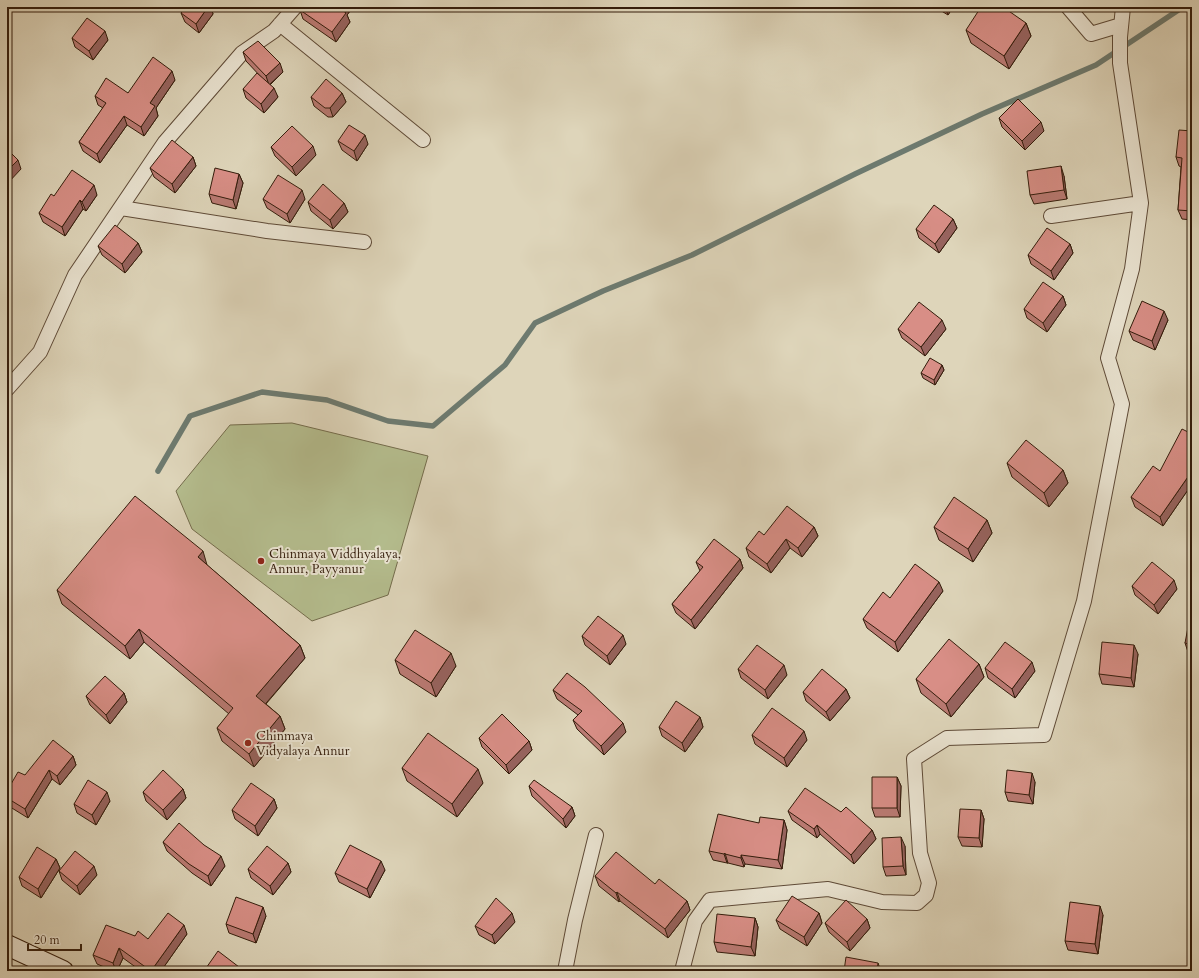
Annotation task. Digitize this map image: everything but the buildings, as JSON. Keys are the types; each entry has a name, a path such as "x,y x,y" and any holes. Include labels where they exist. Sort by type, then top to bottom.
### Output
{"main road":[{"path":"7,945 63,971"}],"street":[{"path":"7,389 40,352 75,275 165,142 242,52 274,32 295,7"},
{"path":"1068,7 1091,34 1120,31"},
{"path":"682,971 695,921 710,900 828,889 882,902 917,903 926,895 929,883 920,853 914,759 947,738 1044,735 1084,601 1122,404 1108,358 1132,269 1141,202 1120,63 1120,31 1123,7"},
{"path":"280,24 422,140"},
{"path":"1051,216 1141,202"},
{"path":"121,208 267,231 364,242"},
{"path":"565,971 575,920 596,835"}],"green space":[{"path":"292,423 428,456 388,595 312,621 192,529 176,491 230,425"}],"waterway":[{"path":"158,471 190,416 262,392 327,400 388,421 433,426 505,365 535,323 603,291 692,255 855,174 982,114 1096,65 1183,7"}],"place":[{"name":"Chinmaya Viddhyalaya, Annur, Payyanur","path":"261,561"},
{"name":"Chinmaya Vidyalaya Annur","path":"248,743"}]}
